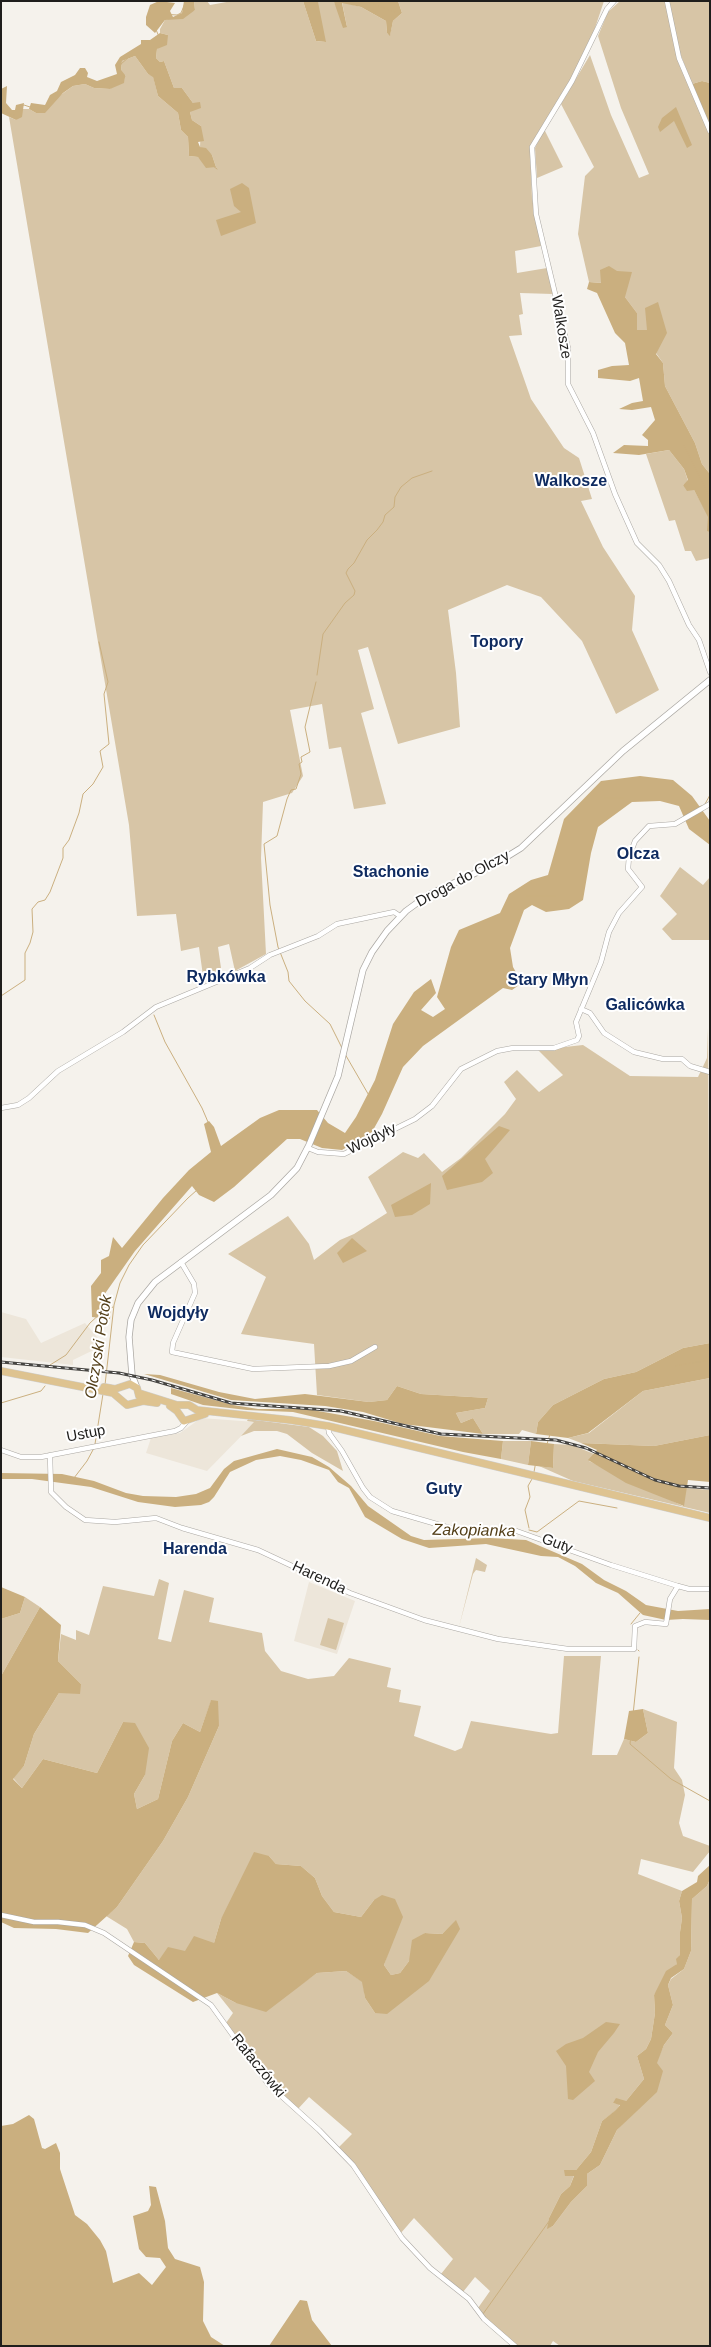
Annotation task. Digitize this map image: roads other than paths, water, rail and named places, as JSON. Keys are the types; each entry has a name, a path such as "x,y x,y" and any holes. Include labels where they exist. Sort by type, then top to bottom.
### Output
{"main road":[{"path":"1,1371 104,1389 128,1384 184,1415 210,1412"},
{"path":"119,1398 120,1387"},
{"path":"104,1389 115,1394 126,1405 138,1402 167,1405 184,1415"},
{"path":"138,1391 138,1402"},
{"path":"184,1415 189,1405 194,1409 210,1412 328,1426 710,1518"},
{"path":"184,1415 194,1409"}],"street":[{"name":"Walkosze","path":"614,1 607,10 572,82 532,147 536,214 568,348 568,384 593,433 615,494 637,543 659,565 670,581 689,625 699,640 710,672"},
{"path":"667,1 679,58 710,131"},
{"name":"Droga do Olczy","path":"309,1145 340,1072 363,970 377,944 400,916 417,902 437,890 494,865 517,851 623,751 710,680"},
{"path":"710,804 675,824 649,826 635,842 629,857 628,869 641,885 641,889 614,922 601,962 581,1009 590,1012 604,1033 634,1052 663,1059 682,1059 690,1066 710,1072"},
{"path":"1,1108 18,1105 29,1098 58,1071 124,1032 156,1007 250,968 270,955 345,922 394,912 400,916"},
{"name":"Wojdyły","path":"309,1145 334,1154 346,1153 415,1119 432,1106 461,1070 492,1053 513,1048 554,1048 577,1040 579,1036 576,1022 581,1009"},
{"path":"138,1391 132,1375 129,1337 135,1309 150,1287 281,1186 296,1168 309,1145"},
{"path":"181,1262 194,1284 195,1293 173,1344 172,1352 253,1369 329,1366 351,1361 375,1347"},
{"path":"128,1384 132,1375"},
{"name":"Ustup","path":"1,1450 29,1458 98,1446 177,1430 184,1415"},
{"name":"Guty","path":"328,1426 329,1433 342,1451 363,1488 370,1497 392,1511 457,1530 511,1528 612,1565 678,1586 710,1589"},
{"name":"Harenda","path":"50,1455 50,1488 52,1493 66,1506 88,1520 115,1522 157,1518 182,1528 258,1550 350,1594 441,1625 498,1639 568,1649 634,1649 635,1626 642,1623 666,1623 668,1607 678,1586"},
{"name":"Rafaczówki","path":"1,1915 34,1922 85,1925 104,1933 211,2005 268,2084 319,2130 353,2165 402,2238 430,2268 469,2299 484,2319 515,2346"}],"waterway":[{"path":"1,111 15,115 17,114 18,107 24,105 42,111 67,87 75,83 82,82 104,86 123,80 125,76 119,70 121,64 137,50 156,44 160,39 151,18 161,14 177,15 181,13 186,1"},
{"path":"365,1 395,12"},
{"path":"133,54 138,53 150,71 162,77 166,95 172,97 176,103 181,104 181,110 192,129 197,143 195,152 217,169"},
{"path":"607,268 614,282 615,300 622,319 646,352 645,362 651,372 654,389 668,420 682,431 684,445 710,497"},
{"path":"599,373 634,367 649,370"},
{"path":"317,675 323,634 345,603 354,595 355,591 346,573 348,569 354,563 367,540 383,522 385,515 394,507 395,497 401,487 412,478 432,471"},
{"path":"1,996 25,980 25,953 33,932 32,909 38,902 45,900 50,892 63,858 63,848 69,840 79,813 83,794 93,784 103,767 100,751 109,744 104,694 108,682 99,642"},
{"path":"316,682 305,727 310,752 301,757 302,762 299,764 301,774 296,789 291,790 287,799 277,836 264,844 270,905 278,947 288,972 289,981 305,1001 330,1024 342,1048"},
{"name":"Olczyski Potok","path":"316,1136 335,1147 353,1142 371,1124 379,1111 391,1067 407,1048 439,1019 481,995 500,954 518,900 526,896 556,896 577,859 588,822 604,798 624,798 645,790 672,787 686,799 693,811"},
{"path":"705,804 710,795"},
{"path":"692,808 702,806"},
{"name":"Olczyski Potok","path":"695,814 700,822 710,830"},
{"path":"154,1015 165,1042 202,1108 217,1143 214,1152 219,1166 226,1173"},
{"path":"345,1054 378,1111"},
{"name":"Olczyski Potok","path":"105,1385 114,1305 120,1283 129,1265 143,1245 206,1182 239,1168 288,1128 296,1126 311,1133"},
{"path":"50,1365 66,1355 90,1323 102,1312 113,1307"},
{"path":"534,1472 536,1461 547,1444 551,1431 590,1403 635,1378 653,1378 666,1373 674,1366 710,1360"},
{"path":"1,1403 41,1391 45,1386"},
{"name":"Olczyski Potok","path":"95,1444 103,1394"},
{"name":"Olczyski Potok","path":"74,1478 94,1448"},
{"path":"529,1528 525,1510 530,1497 528,1486 532,1479"},
{"path":"529,1530 537,1532 579,1501 617,1508"},
{"path":"631,1624 640,1613"},
{"path":"639,1657 630,1744 671,1779 710,1801"},
{"path":"483,2314 599,2151 607,2130 647,2079 642,2060 658,2035 661,1995 666,1977 681,1963 685,1895 710,1871"},
{"path":"1,2294 2,2290"}],"railway":[{"path":"1,1362 119,1373 152,1380 231,1403 341,1411 441,1434 556,1440 586,1448 655,1480 679,1486 710,1488"}],"district":[{"name":"Walkosze","path":"571,482"},
{"name":"Topory","path":"497,643"},
{"name":"Olcza","path":"638,855"},
{"name":"Stachonie","path":"391,873"},
{"name":"Rybkówka","path":"226,978"},
{"name":"Stary Młyn","path":"548,981"},
{"name":"Galicówka","path":"645,1006"},
{"name":"Wojdyły","path":"178,1314"},
{"name":"Guty","path":"444,1490"},
{"name":"Harenda","path":"195,1550"}],"water label":[{"name":"Zakopianka","path":"474,1531"}]}
